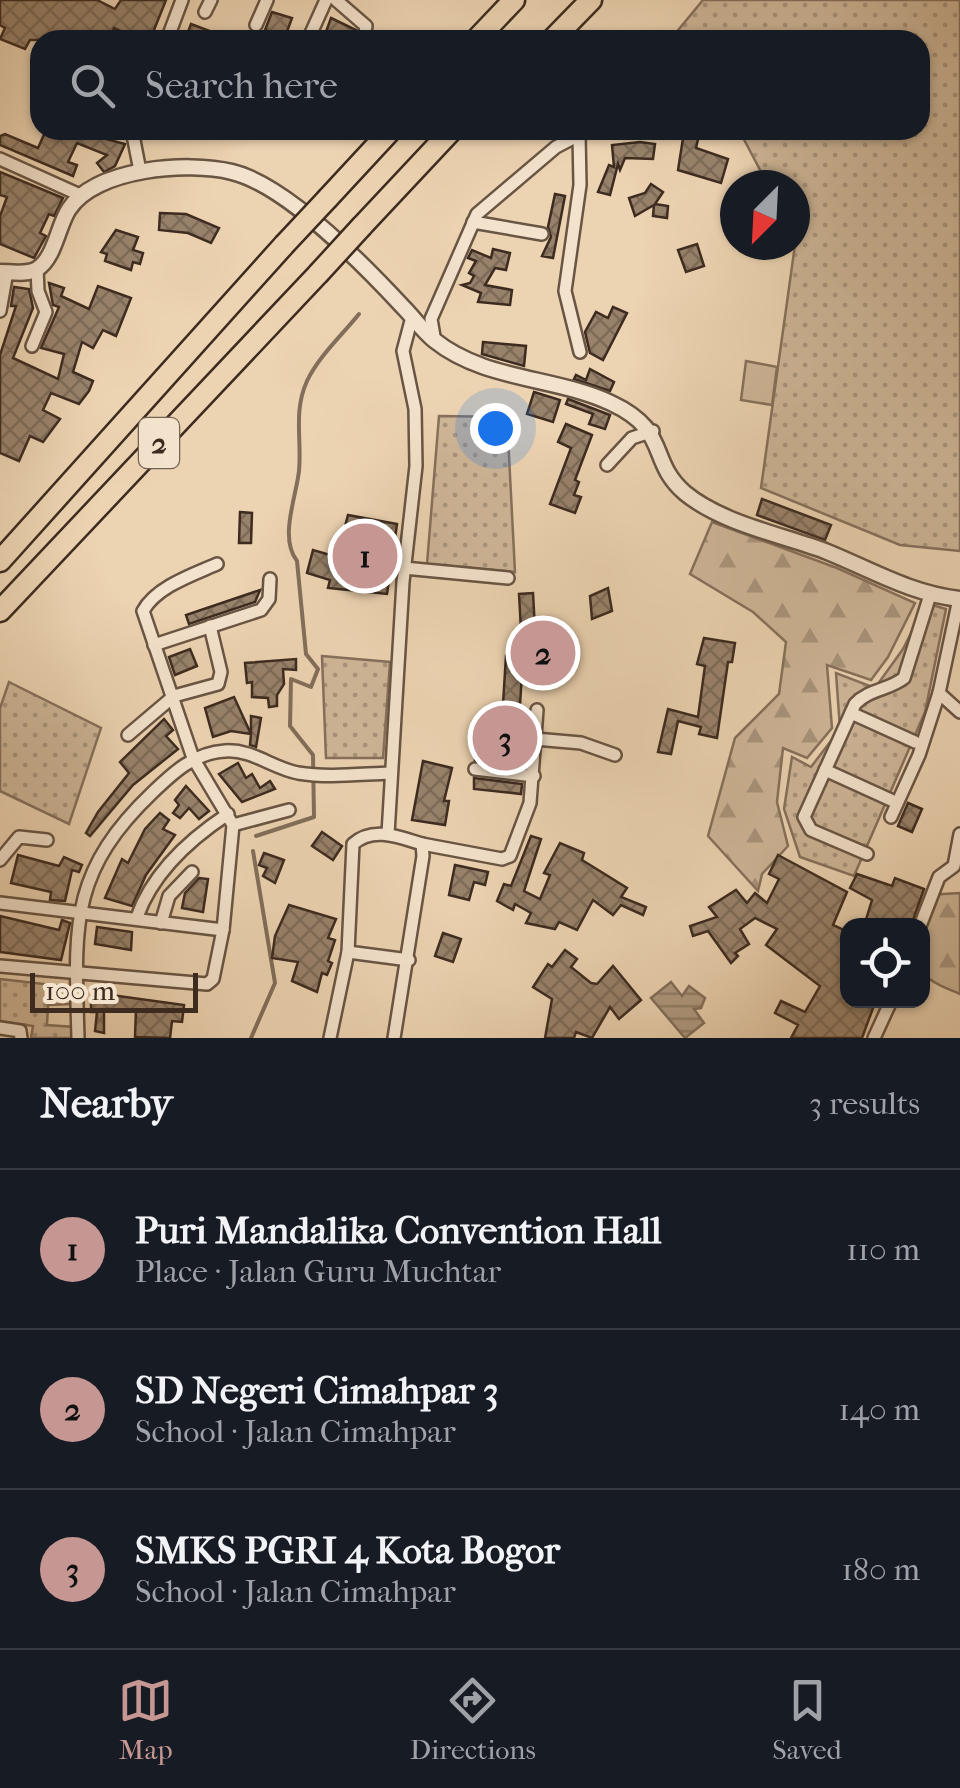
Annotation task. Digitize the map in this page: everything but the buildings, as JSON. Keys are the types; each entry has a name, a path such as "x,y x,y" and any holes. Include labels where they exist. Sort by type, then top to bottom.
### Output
{"highway":[{"path":"473,30 498,0"},
{"path":"486,30 514,0"},
{"path":"545,30 573,0"},
{"path":"562,30 591,0"},
{"name":"2","path":"0,562 382,140"},
{"name":"2","path":"0,612 443,140"},
{"path":"420,164 448,140"}],"street":[{"path":"171,30 182,0"},
{"path":"256,25 267,0"},
{"path":"312,30 326,0"},
{"path":"336,0 366,26 365,30"},
{"path":"134,140 140,171"},
{"path":"435,342 431,319 473,222 568,140"},
{"path":"579,140 580,185 565,291 580,352"},
{"path":"0,159 80,195"},
{"path":"32,346 46,312 38,291 37,269 80,195 140,171 232,172 255,181 296,209 435,342 477,366 612,403 653,431 665,464 690,496 930,595 959,599 939,693 919,755 891,817"},
{"path":"473,222 542,234"},
{"path":"0,311 3,272 37,269"},
{"path":"388,834 404,568 416,466 414,408 403,351 412,317"},
{"path":"607,465 632,438 653,431"},
{"path":"0,966 207,984 214,975 223,930 231,819 193,758 144,607 179,582 216,564"},
{"path":"404,568 508,578"},
{"path":"154,645 261,610 269,599 270,579"},
{"path":"867,854 805,826 804,817 863,695 894,686 904,678 930,595"},
{"path":"128,734 174,696 212,687 220,678 210,626"},
{"path":"939,693 960,712"},
{"path":"330,1038 348,952 353,844 367,835 388,834 422,844 502,858 510,856 526,822 534,776 537,710"},
{"path":"851,713 914,742"},
{"path":"534,738 581,743 615,755"},
{"path":"78,1038 76,974 86,884 101,850 135,809 193,758 240,751 296,772 390,773"},
{"path":"475,769 534,776"},
{"path":"825,770 891,800"},
{"path":"138,917 146,897 182,848 231,819 289,810"},
{"path":"923,918 939,877 954,866 960,834"},
{"path":"1,854 18,837 47,840"},
{"path":"394,1038 424,871 422,844"},
{"path":"160,924 170,896 192,872"},
{"path":"0,903 223,930"},
{"path":"348,952 409,960"},
{"path":"874,1038 887,1008"},
{"path":"0,1028 20,1030 21,1038"}],"green space":[{"path":"703,0 960,0 960,551 900,545 761,488 793,260 810,260 810,170 760,170 744,140 930,140 930,30 678,30"},
{"path":"746,361 777,367 772,405 741,400"},
{"path":"439,416 507,417 515,572 427,564"},
{"path":"712,522 837,568 915,603 888,657 871,680 827,665 832,728 807,758 783,748 777,802 788,846 762,874 758,891 708,836 735,738 779,694 786,642 753,612 690,574"},
{"path":"926,603 946,609 925,712 854,876 800,857 784,809 792,757 811,767 840,729 836,673 875,688 903,649"},
{"path":"322,656 390,662 383,758 326,758"},
{"path":"9,682 101,728 69,824 0,791 0,708"},
{"path":"960,893 960,994 930,979 930,918 924,918 928,895"},
{"path":"0,979 71,987 71,1004 48,1005 47,1025 74,1027 73,1038 31,1038 33,1026 0,1021"}],"shaded area":[{"path":"671,982 682,996 689,986 705,998 701,1008 694,1009 704,1023 685,1038 651,998"}],"waterway":[{"path":"256,836 314,817 313,755 290,726 291,679 311,687 318,669 306,654 297,561 289,541 299,471 299,415 312,372 359,314"},
{"path":"251,1038 275,983 253,851"}],"place":[{"name":"Puri Mandalika Convention Hall","path":"365,556"},
{"name":"SD Negeri Cimahpar 3","path":"543,653"},
{"name":"SMKS PGRI 4 Kota Bogor","path":"505,738"}]}
